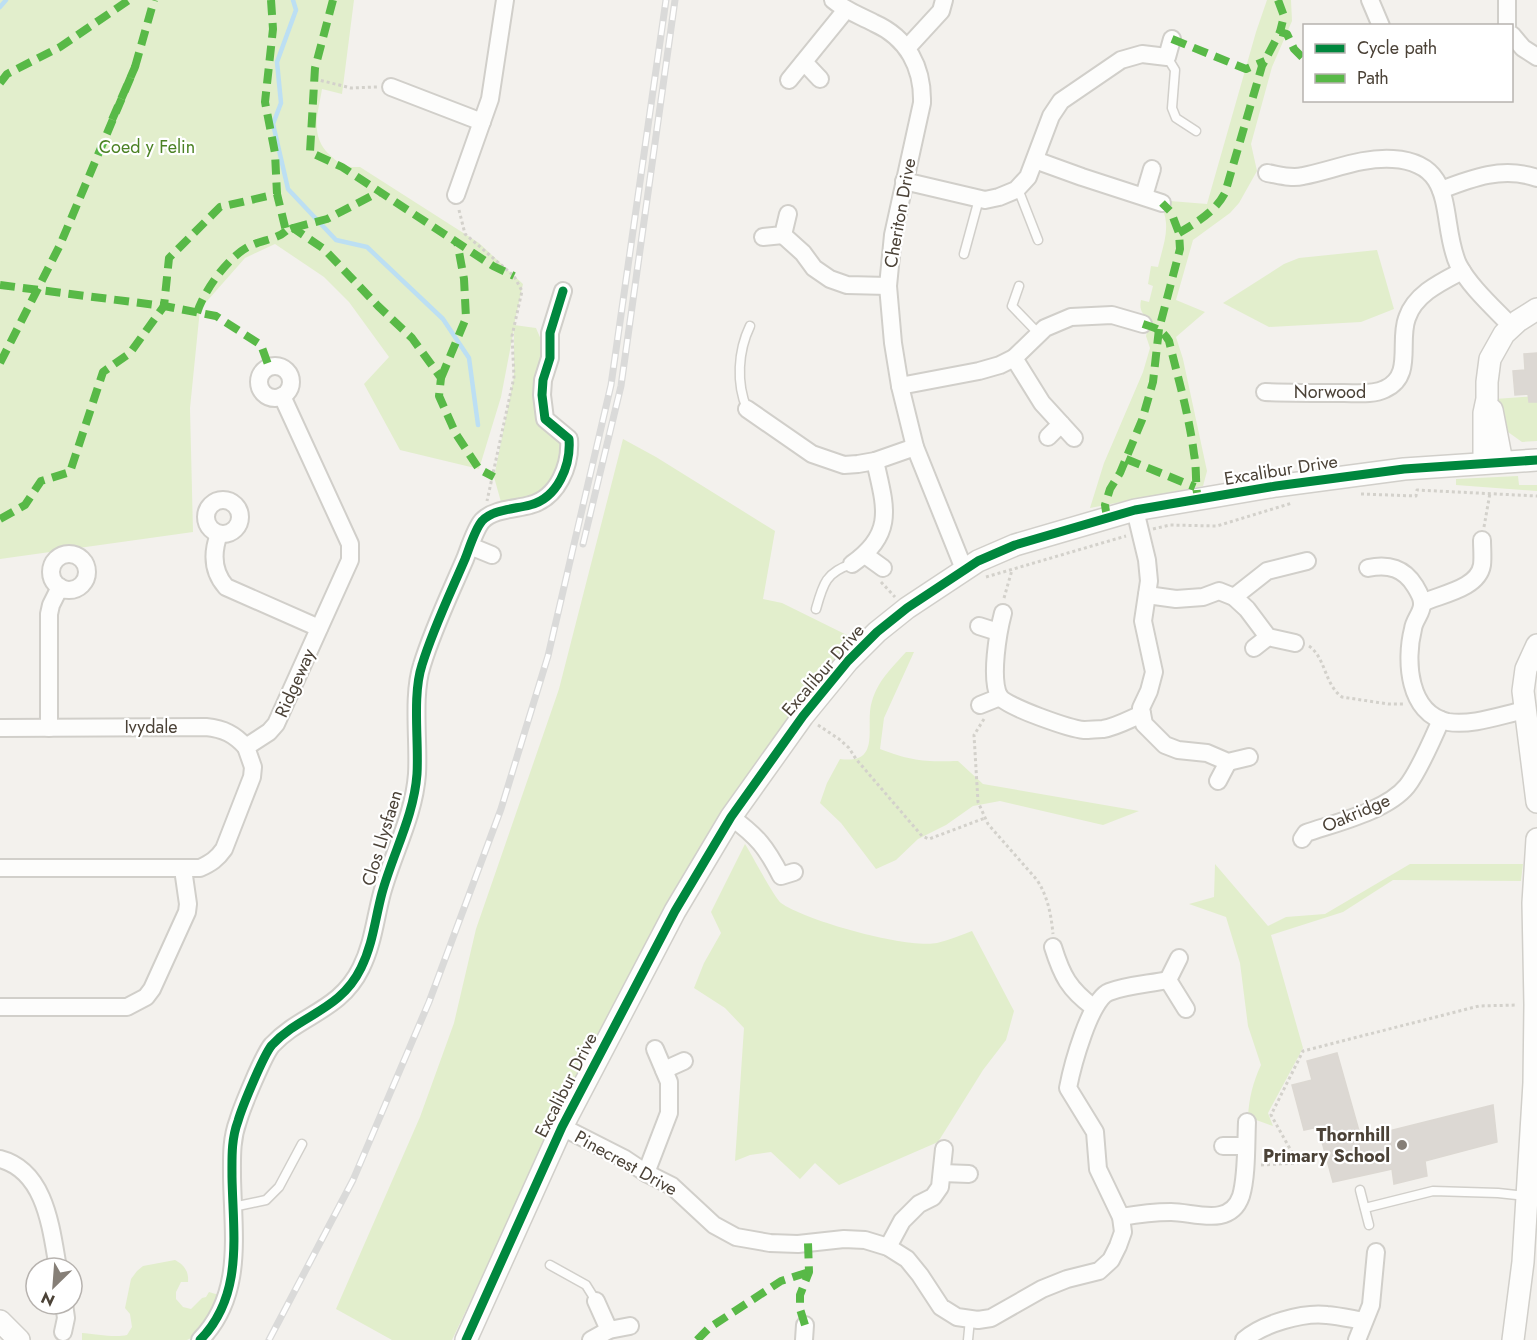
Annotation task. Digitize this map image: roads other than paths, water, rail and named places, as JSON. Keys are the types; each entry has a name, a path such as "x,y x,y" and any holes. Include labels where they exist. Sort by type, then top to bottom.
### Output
{"street":[{"path":"456,195 493,85 505,0"},
{"path":"907,48 941,11 944,0"},
{"path":"1370,0 1380,24"},
{"path":"1507,0 1508,24"},
{"path":"789,80 804,62 839,5"},
{"name":"Cheriton Drive","path":"839,5 876,23 894,35 907,48 917,65 922,86 922,104 893,235 888,286 893,343 900,386 915,447 964,569"},
{"path":"1513,36 1523,48 1537,57"},
{"path":"904,182 979,199 999,197 1018,189 1028,177 1051,116 1061,101 1121,60 1142,54 1167,57 1172,39"},
{"path":"804,62 820,79"},
{"path":"391,87 482,122"},
{"path":"1035,159 1162,203"},
{"path":"1267,173 1295,177 1354,162 1390,159 1417,163 1434,175 1441,190 1455,253 1462,271 1512,327"},
{"path":"1144,196 1152,169"},
{"path":"1441,190 1491,173 1521,174 1537,178"},
{"path":"783,235 788,214"},
{"path":"763,237 783,235 803,253 814,268 830,279 847,285 888,286"},
{"name":"Norwood","path":"1265,392 1375,392 1393,385 1403,368 1405,330 1407,318 1413,307 1431,289 1462,271"},
{"name":"Clos Llysfaen","path":"200,1340 213,1325 222,1309 233,1271 232,1144 237,1121 269,1047 289,1030 327,1008 345,991 360,970 372,939 383,892 406,827 417,775 417,710 420,669 435,628 482,520 507,508 532,505 551,494 563,475 570,453 569,439 545,419 542,395 543,380 550,358 550,333 563,291"},
{"path":"1493,463 1484,413 1490,359 1498,343 1512,327 1537,309"},
{"path":"900,386 1000,365 1014,358 1044,328 1071,317 1112,315 1127,310 1143,324"},
{"path":"1014,358 1042,403 1074,438"},
{"name":"Ridgeway","path":"246,747 269,732 276,724 352,551 282,396"},
{"path":"747,409 812,454 844,465 875,460 915,447"},
{"path":"1048,437 1061,424"},
{"path":"875,460 885,507 883,526 875,542 859,559 883,568"},
{"name":"Excalibur Drive","path":"466,1340 562,1127 675,911 731,817 803,716 848,661 877,632 964,569 1015,545 1135,510 1276,486 1404,469 1537,460"},
{"path":"1135,510 1147,560 1149,580 1143,621 1154,672 1141,708 1144,724 1165,745 1179,750 1207,753 1228,762 1249,757"},
{"name":"Ridgeway","path":"219,534 214,546 213,558 219,580 226,587 319,628"},
{"path":"1422,603 1474,580 1480,573 1482,564 1482,540"},
{"path":"470,546 492,555"},
{"path":"1234,597 1267,571 1307,561"},
{"path":"1368,568 1394,567 1402,571 1416,587 1422,603 1413,626 1410,672 1418,699 1431,714 1441,720 1461,722 1525,710"},
{"path":"49,728 49,614 60,587"},
{"path":"1147,596 1176,599 1203,597 1219,591 1234,597 1248,609 1268,638 1294,643"},
{"path":"1003,613 995,659 997,687 990,701 1082,730 1105,728 1142,714"},
{"path":"979,626 998,632"},
{"path":"1254,648 1268,638"},
{"path":"1537,645 1526,669 1524,681 1525,710 1537,802"},
{"name":"Oakridge","path":"1302,839 1306,833 1370,810 1400,794 1414,775 1441,720"},
{"name":"Ivydale","path":"0,728 219,728 236,736 246,747"},
{"path":"0,868 183,869 200,868 210,864 224,849 252,777 253,768 246,747"},
{"path":"1218,781 1228,762"},
{"path":"731,817 754,834 764,845 781,876 794,872"},
{"path":"1513,1340 1530,1262 1526,1196 1534,1083 1533,903 1537,838"},
{"path":"0,1007 117,1008 127,1007 146,997 152,989 187,912 183,869"},
{"path":"1053,947 1061,973 1075,993 1093,1007"},
{"path":"1168,980 1179,958"},
{"path":"970,1319 991,1318 1041,1289 1067,1279 1099,1271 1111,1260 1123,1232 1121,1217 1098,1169 1095,1131 1068,1088 1071,1071 1093,1007 1107,993 1168,980"},
{"path":"1168,980 1186,1009"},
{"path":"646,1173 669,1113 669,1082 655,1049"},
{"path":"664,1070 684,1061"},
{"path":"1121,1217 1149,1212 1218,1216 1232,1209 1240,1197 1245,1165 1247,1122"},
{"name":"Pinecrest Drive","path":"562,1127 672,1186 714,1225 736,1237 770,1243 798,1244 844,1239 865,1240 888,1247 907,1259 941,1307 957,1317 970,1319"},
{"path":"1223,1146 1246,1146"},
{"path":"888,1247 902,1221 919,1203 933,1197 940,1187 944,1149"},
{"path":"0,1159 19,1169 32,1181 40,1194 50,1223 56,1256"},
{"path":"942,1173 969,1174"},
{"path":"1357,1340 1371,1305 1376,1252"},
{"path":"596,1301 609,1330"},
{"path":"1244,1340 1272,1325 1304,1316 1326,1314 1364,1321"},
{"path":"63,1332 66,1316"},
{"path":"0,1322 19,1340"},
{"path":"591,1340 609,1330 630,1326"}],"lane":[{"path":"1167,57 1174,70 1172,108 1176,118 1196,131"},
{"path":"1018,189 1038,240"},
{"path":"963,254 979,199"},
{"path":"1019,286 1012,306 1038,333"},
{"path":"747,409 742,398 740,360 750,326"},
{"path":"816,609 822,588 831,575 859,559"},
{"path":"233,1207 266,1200 279,1187 303,1144"},
{"path":"1360,1190 1369,1225"},
{"path":"1365,1208 1433,1191 1526,1196"},
{"path":"550,1265 586,1285 596,1301"},
{"path":"968,1340 970,1319"}],"waterway":[{"path":"0,7 6,0"},
{"path":"293,0 296,10 277,62 281,103 273,124 288,189 336,240 367,247 443,319 469,358 478,425"}],"railway":[{"path":"269,1340 353,1180 429,1002 501,809 548,656 611,385 666,0"},
{"path":"583,544 621,386 675,0"}],"place":[{"name":"Thornhill Primary School","path":"1402,1145"}],"park label":[{"name":"Coed y Felin","path":"147,147"}]}
